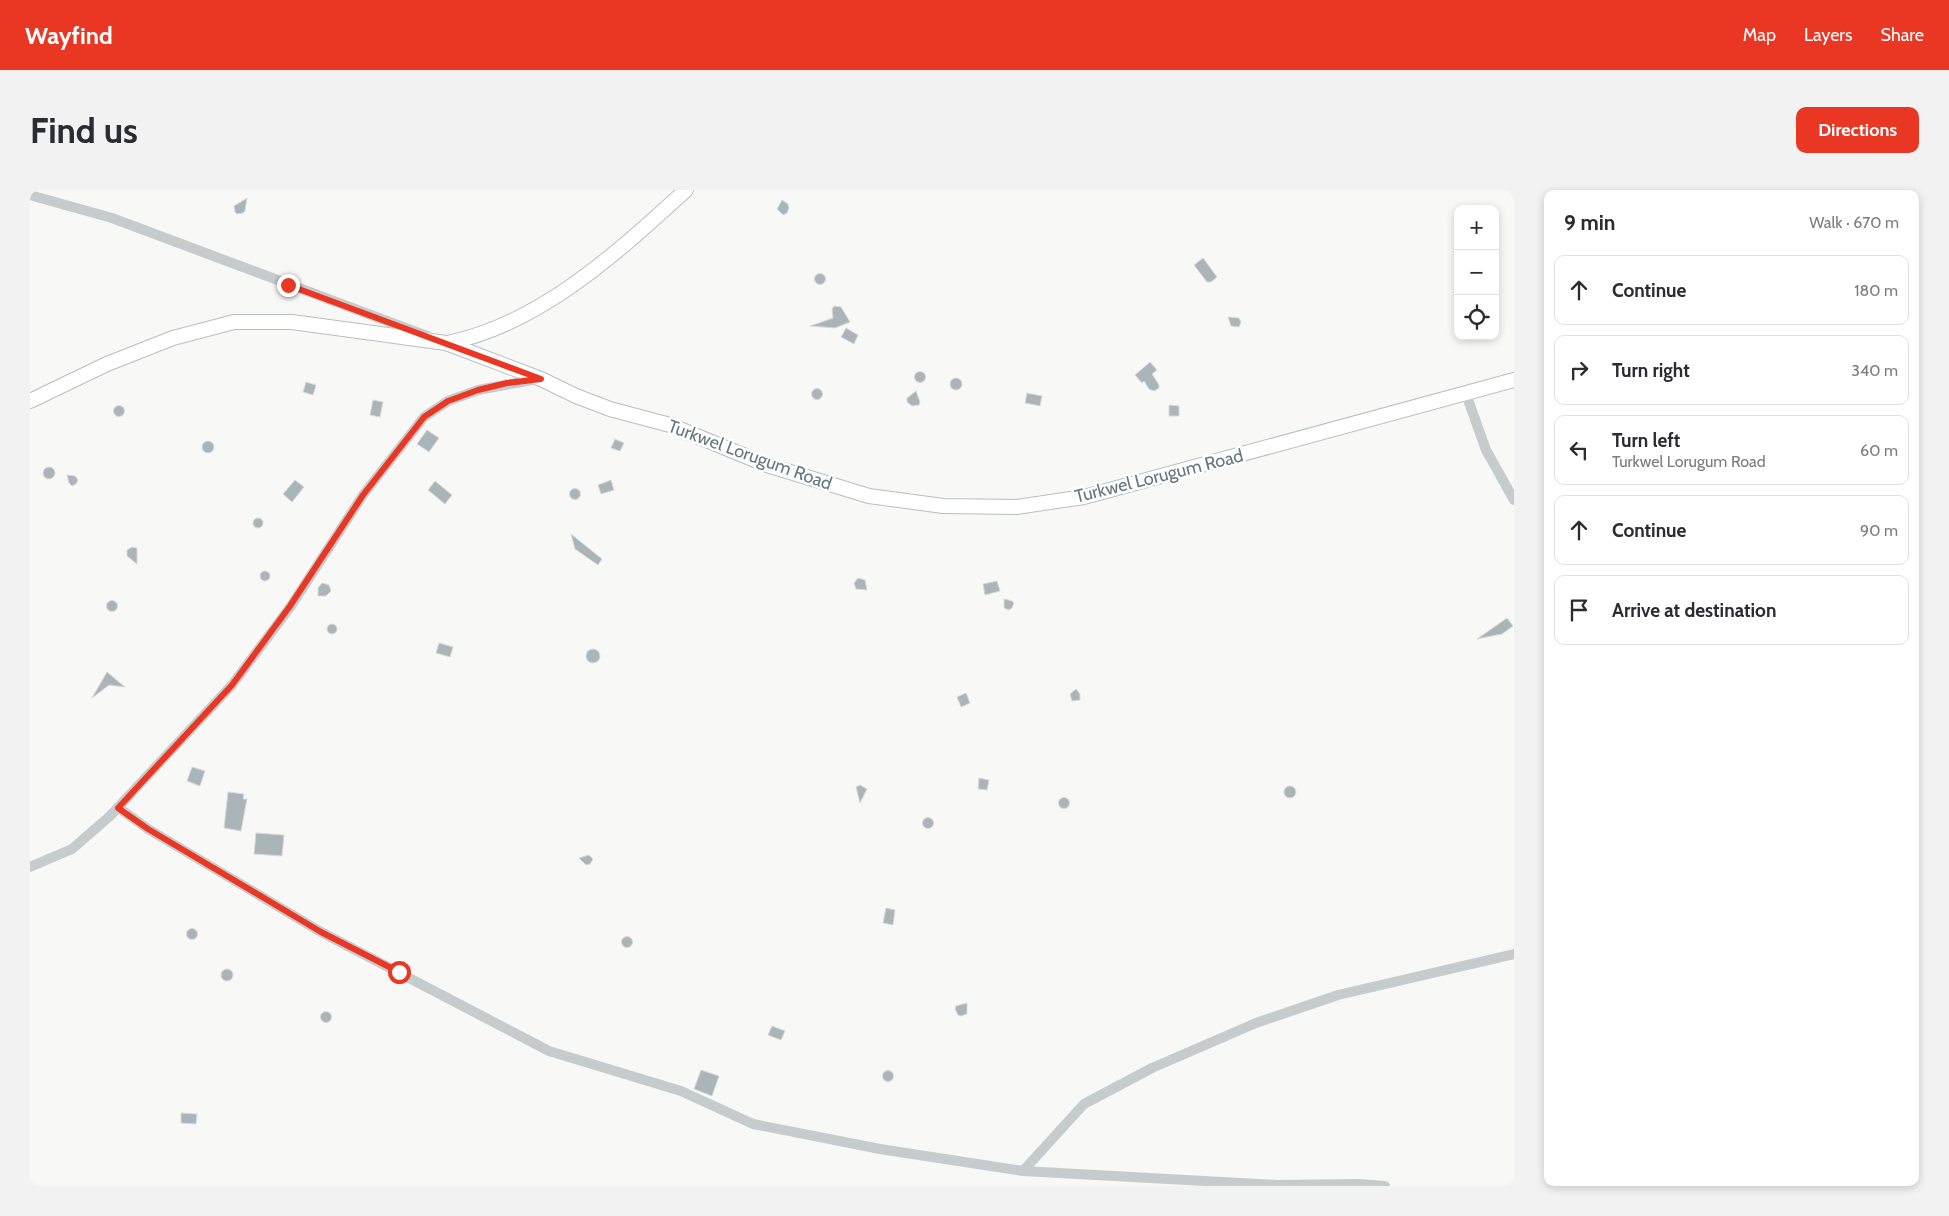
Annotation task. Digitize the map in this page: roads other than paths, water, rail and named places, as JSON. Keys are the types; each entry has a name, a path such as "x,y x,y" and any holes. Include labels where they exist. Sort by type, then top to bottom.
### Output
{"main road":[{"path":"446,343 487,332 517,319 554,297 625,243 686,190"},
{"name":"Turkwel Lorugum Road","path":"30,401 115,360 174,338 234,322 292,322 446,343 541,379 602,406 670,425 767,465 870,496 943,506 1016,507 1084,497 1514,380"}],"street":[{"path":"30,195 112,218 446,343"},
{"path":"30,868 72,849 118,808 232,685 290,606 363,495 424,417 448,401 478,390 507,383 541,379"},
{"path":"1466,394 1486,450 1514,500"},
{"path":"118,808 148,829 321,932 549,1050 681,1091 753,1124 880,1149 1023,1171 1277,1185 1358,1184 1385,1186"},
{"path":"1023,1171 1084,1104 1152,1068 1256,1023 1338,995 1514,954"}]}
